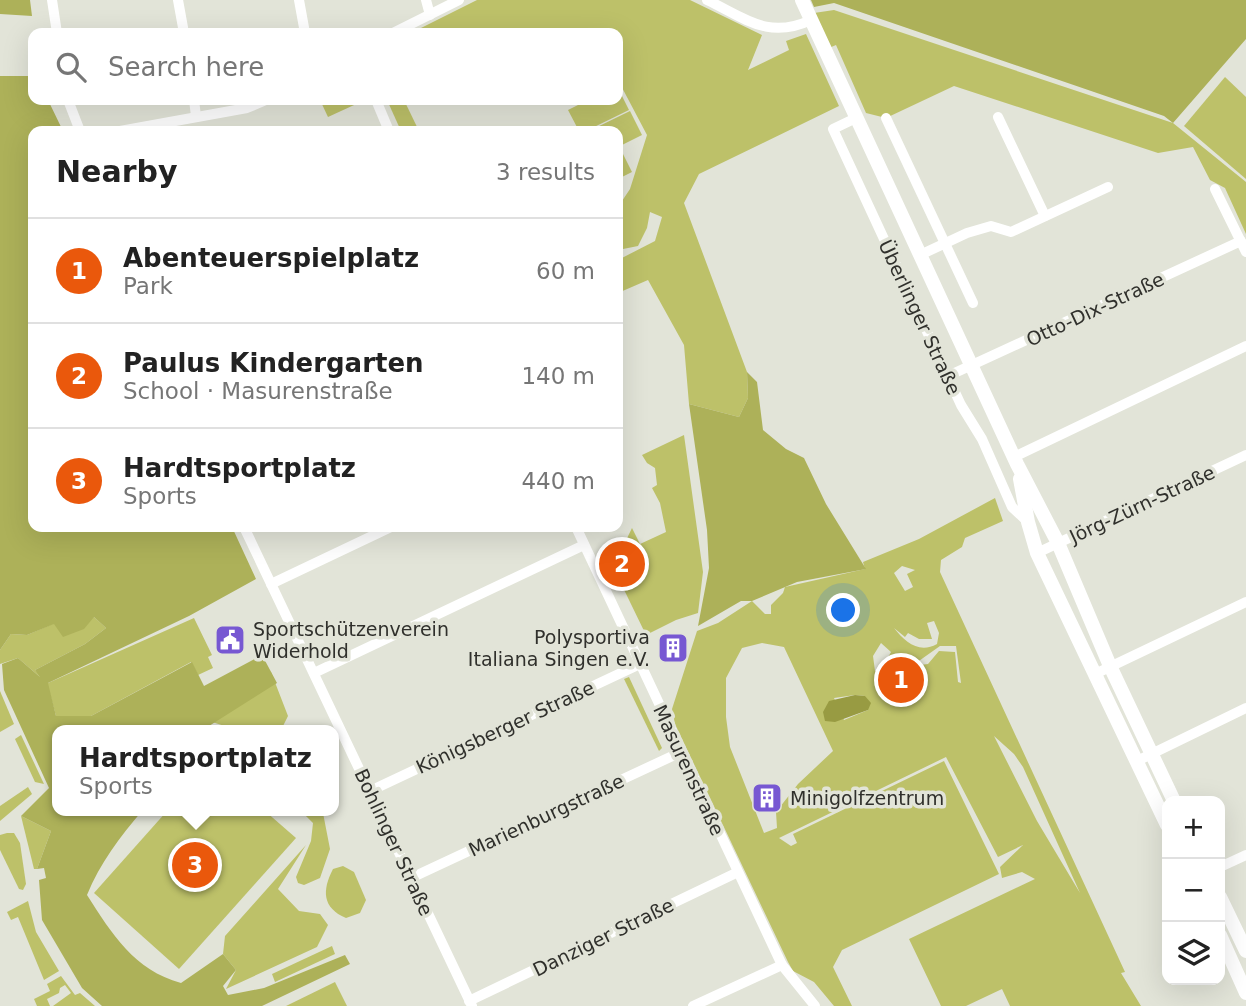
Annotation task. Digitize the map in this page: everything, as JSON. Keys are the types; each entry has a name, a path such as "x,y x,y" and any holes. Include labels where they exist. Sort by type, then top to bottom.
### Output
{"street":[{"path":"52,0 56,28"},
{"path":"178,0 183,28"},
{"path":"299,0 304,28"},
{"path":"426,0 430,15"},
{"path":"403,28 459,0"},
{"path":"707,0 768,29 799,26 811,20"},
{"name":"Überlinger Straße","path":"802,0 971,366 1058,543 1110,666 1172,796"},
{"path":"70,105 78,126"},
{"path":"195,105 196,116"},
{"path":"145,126 254,105"},
{"path":"378,105 387,126"},
{"path":"998,117 1045,216"},
{"name":"Überlinger Straße","path":"856,118 833,129 961,405 982,439 1012,507 1028,522"},
{"path":"886,118 973,303"},
{"path":"920,255 992,226 1011,232 1108,187"},
{"path":"1215,189 1244,246"},
{"name":"Otto-Dix-Straße","path":"948,376 1244,246"},
{"path":"1016,460 1246,346"},
{"name":"Jörg-Zürn-Straße","path":"1037,552 1246,455"},
{"name":"Überlinger Straße","path":"1016,460 1037,552 1162,814"},
{"name":"Bohlinger Straße","path":"246,532 339,725"},
{"path":"271,584 380,532"},
{"name":"Masurenstraße","path":"578,532 736,873 782,965 815,1006"},
{"path":"314,673 584,545"},
{"path":"1095,674 1246,602"},
{"name":"Königsberger Straße","path":"370,791 640,664"},
{"path":"1137,761 1246,708"},
{"name":"Bohlinger Straße","path":"339,726 471,1004"},
{"name":"Marienburgstraße","path":"411,878 681,752"},
{"path":"1225,865 1246,855"},
{"name":"Danziger Straße","path":"471,1004 736,873"},
{"path":"1225,907 1246,951"},
{"path":"1225,942 1241,966 1246,993"},
{"path":"693,1006 782,965"}],"green space":[{"path":"0,0 30,0 32,16 0,14"},
{"path":"477,0 690,0 762,35 748,70 789,50 786,41 806,34 839,106 699,174 684,203 747,372 748,398 739,417 689,404 684,345 648,280 623,291 623,257 655,241 662,217 650,212 647,228 638,246 623,249 623,200 630,189 647,135 623,89 623,28 421,28"},
{"path":"811,0 1246,0 1246,39 1173,123 1164,116 834,3 814,7"},
{"path":"834,10 1173,123 1246,182 1246,234 1225,188 1210,180 1193,147 1158,153 954,86 886,118 866,113 836,45 829,48 814,13"},
{"path":"0,76 28,76 28,105 50,105 61,126 28,126 28,532 234,532 256,579 189,616 48,683 56,716 91,716 192,662 204,686 262,655 277,683 211,725 52,725 52,816 138,816 111,851 87,895 126,949 137,960 164,977 181,983 223,954 236,970 223,986 228,995 264,988 345,955 350,964 262,1006 102,1006 82,988 42,920 39,880 46,878 44,868 37,869 51,831 21,816 49,788 4,690 2,664 18,658 40,677 35,670 85,644 106,628 94,617 84,629 63,637 54,624 27,635 11,634 0,650"},
{"path":"1225,77 1246,97 1246,179 1184,126"},
{"path":"623,98 629,110 596,126 576,126 568,110 578,105 623,105"},
{"path":"322,105 354,105 328,117"},
{"path":"389,105 406,105 417,126 399,126"},
{"path":"630,111 642,135 623,144 623,126 599,126"},
{"path":"623,154 632,172 623,176"},
{"path":"747,372 757,382 763,430 786,449 804,458 826,504 866,569 797,582 752,601 741,601 698,626 709,568 707,530 689,404 739,417 748,398"},
{"path":"684,435 703,572 698,613 676,620 646,635 613,567 632,528 640,544 666,532 660,503 652,488 657,485 655,468 647,463 642,455"},
{"path":"995,498 1003,521 965,538 962,547 941,560 940,572 1125,972 1121,973 1141,1006 1010,1006 1002,989 966,1006 941,1006 909,939 1035,879 1022,872 1002,878 1000,867 1023,845 998,857 946,757 779,838 791,846 797,843 793,834 944,761 999,874 842,950 833,967 852,1006 834,1006 814,982 793,971 788,962 675,724 672,709 697,631 718,623 752,601 765,614 771,614 771,605 783,593 785,587 865,569 863,562 919,539","holes":["902,566 915,570 907,574 913,587 905,591 894,573","934,621 939,633 937,644 930,647 913,645 894,628 905,637 908,633 919,639 932,639 927,623","762,643 784,647 833,751 798,784 776,812 777,828 764,833 730,747 726,717 726,678 742,648","881,643 891,652 884,665 884,675 875,671 873,656","940,646 956,646 961,683 958,682 955,652 939,651 928,664 913,666 908,662 916,663","865,696 868,710 844,720 834,698","994,736 1014,754 1023,767 1080,893 1037,821"]},
{"path":"94,617 106,628 85,644 35,670 48,683 194,618 212,655 208,657 213,668 198,675 191,662 91,716 56,716 47,683 18,658 0,664 0,650 11,634 27,635 55,623"},
{"path":"271,672 288,716 284,725 221,725 209,721 183,725"},
{"path":"629,677 662,748 659,751 624,679"},
{"path":"0,691 14,724 0,732"},
{"path":"21,735 44,784 35,782 15,739"},
{"path":"28,787 32,794 0,821 0,806"},
{"path":"21,816 51,831 37,869 34,869"},
{"path":"163,816 271,816 296,838 179,969 94,893"},
{"path":"306,816 324,816 330,849 320,878 304,885 298,883 296,877 311,841 313,823"},
{"path":"14,833 20,843 26,884 23,890 19,889 0,850 0,835"},
{"path":"306,845 278,889 299,911 320,914 328,925 317,947 226,989 236,970 223,954 225,936"},
{"path":"343,866 354,872 366,900 360,913 346,918 332,909 326,898 327,884 333,869"},
{"path":"28,901 36,932 59,971 44,980 18,917 11,920 7,912"},
{"path":"332,946 335,954 275,982 272,974"},
{"path":"61,976 75,995 80,993 95,1006 53,1006 71,993 65,985 60,988 59,993 47,999 50,1006 37,1006 34,999 50,991 47,984"},
{"path":"335,982 347,1006 286,1006"}],"shaded area":[{"path":"855,695 865,696 871,703 868,710 835,722 825,721 823,712 829,701"}],"place":[{"name":"Paulus Kindergarten","path":"622,564"},
{"name":"Sportschützenverein Widerhold","path":"230,640"},
{"name":"Polysportiva Italiana Singen e.V.","path":"673,648"},
{"name":"Abenteuerspielplatz","path":"901,680"},
{"name":"Minigolfzentrum","path":"767,798"},
{"name":"Hardtsportplatz","path":"195,865"}]}
